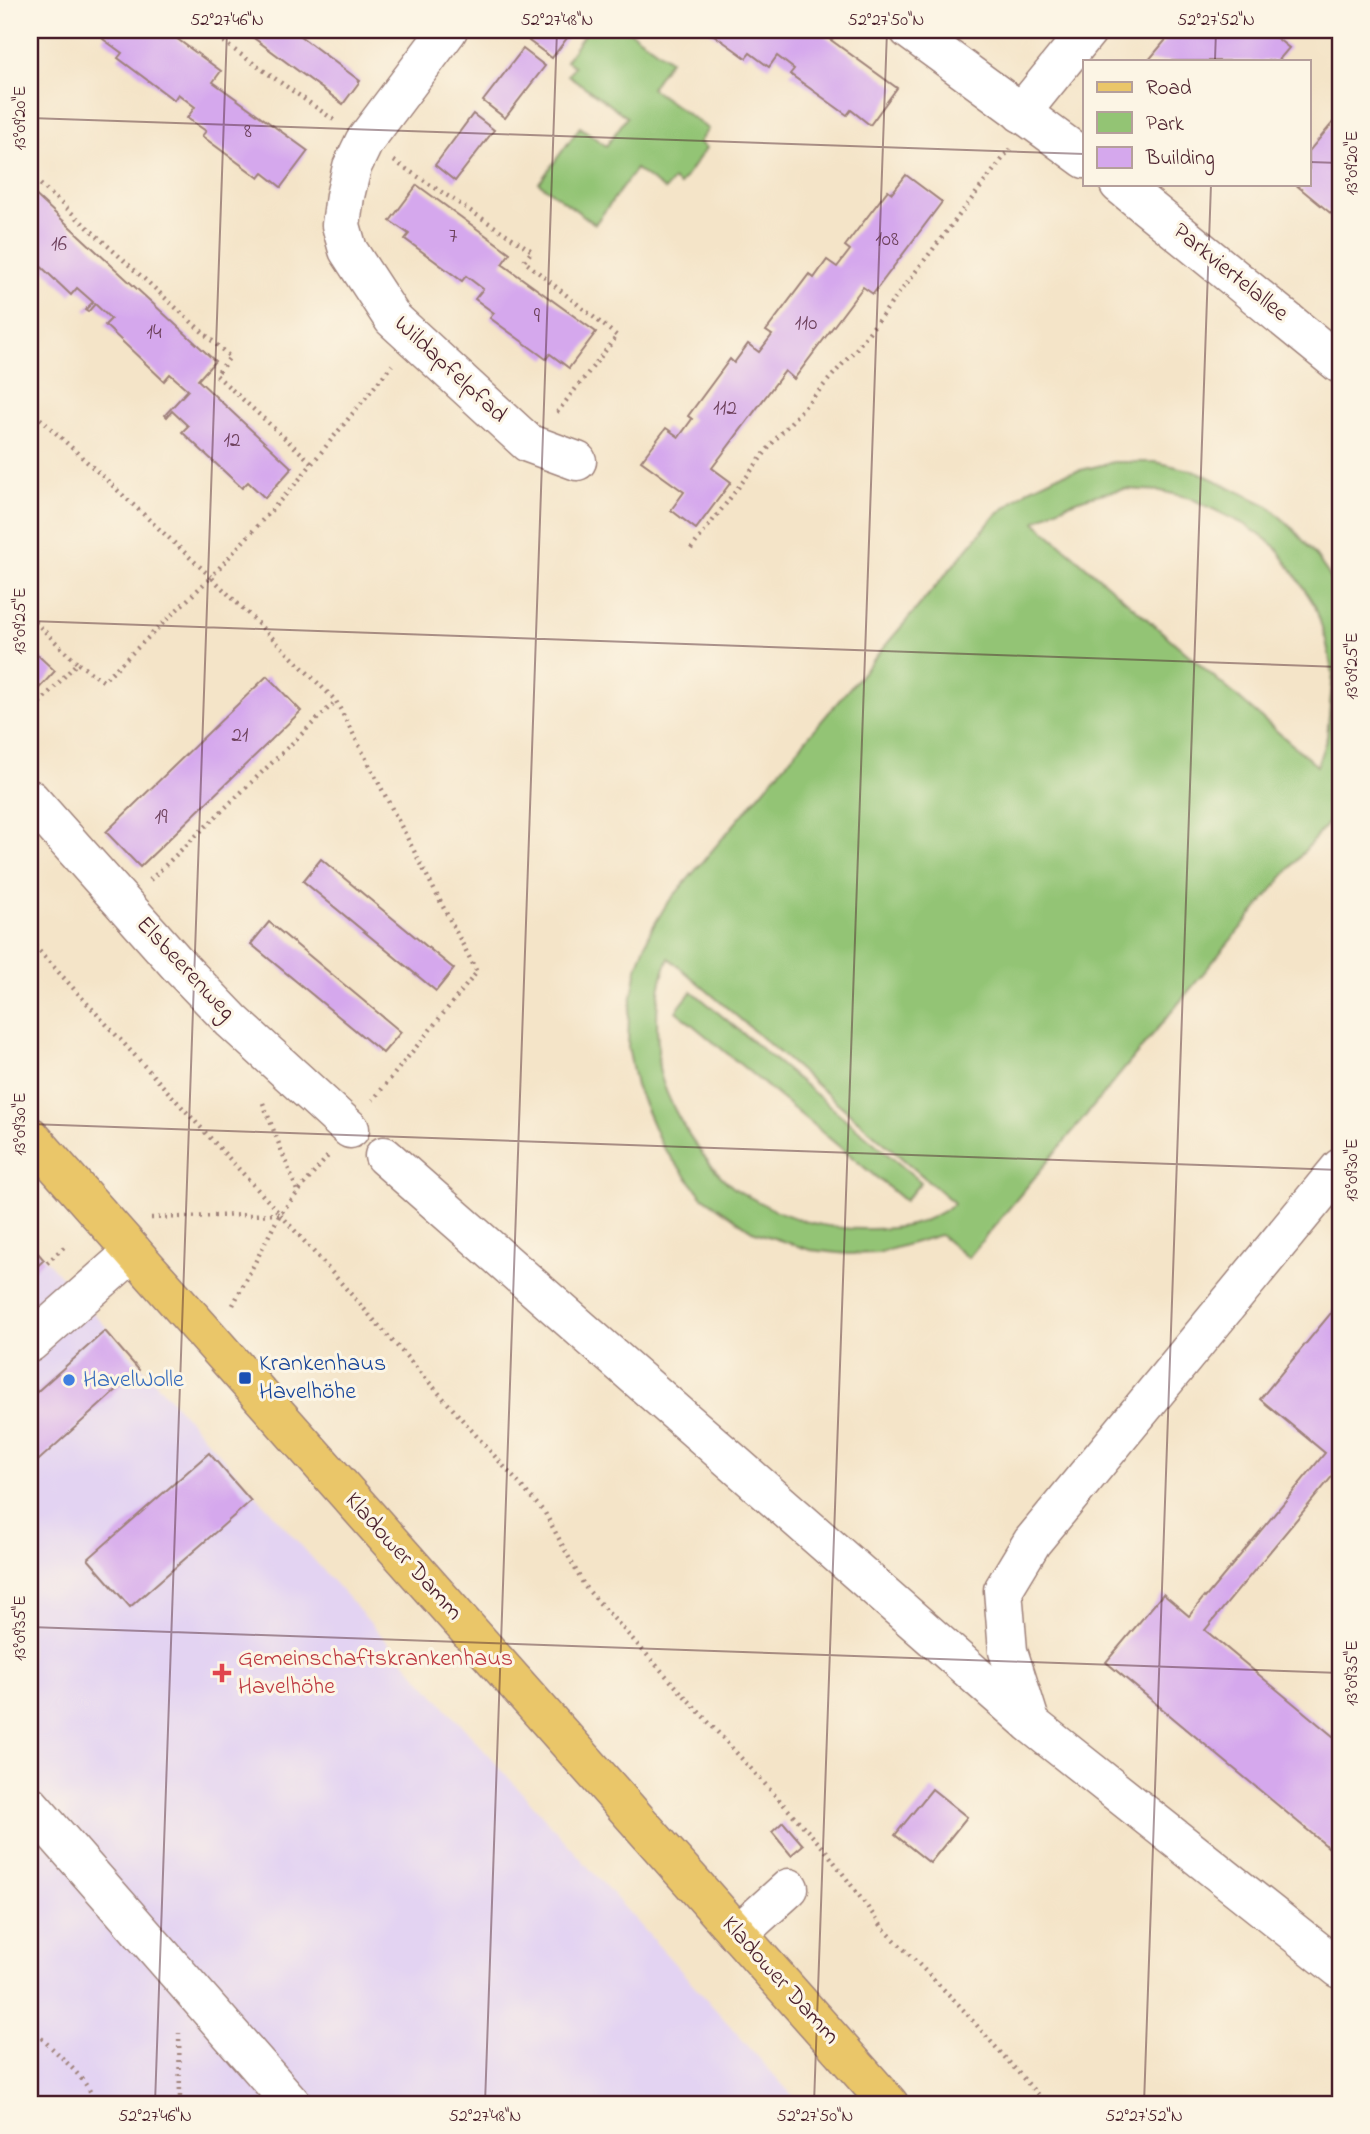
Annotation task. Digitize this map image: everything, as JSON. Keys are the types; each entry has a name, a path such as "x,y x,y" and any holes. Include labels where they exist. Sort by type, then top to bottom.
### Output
{"main road":[{"name":"Kladower Damm","path":"30,1136 140,1235 738,1934 889,2104"}],"street":[{"name":"Wildapfelpfad","path":"448,30 364,142 352,167 341,225 348,250 393,319 528,443 577,461"},
{"path":"909,30 1083,158"},
{"path":"1026,117 1088,30"},
{"name":"Parkviertelallee","path":"1121,186 1340,364"},
{"name":"Elsbeerenweg","path":"30,799 180,967 232,1021 350,1129"},
{"path":"384,1156 1031,1724 1340,1969"},
{"path":"1031,1724 1008,1651 1003,1590 1031,1542 1340,1168"},
{"path":"30,1343 140,1235"},
{"path":"30,1805 292,2104"},
{"path":"738,1934 789,1888"}],"path":[{"path":"206,30 364,142 532,251 524,261 617,336 545,427 528,443"},
{"path":"691,549 775,441 865,338 1026,117"},
{"path":"30,175 230,357 216,375 312,463"},
{"path":"30,617 77,663 103,681 211,577 312,463 414,337"},
{"path":"30,409 211,577 336,701 477,972 280,1214 233,1305"},
{"path":"30,713 77,663"},
{"path":"124,904 336,701"},
{"path":"30,941 280,1214 545,1513 585,1587 825,1851 883,1928 958,2004 1046,2104"},
{"path":"260,1095 298,1194"},
{"path":"140,1235 280,1214"},
{"path":"47,1263 66,1245"},
{"path":"178,2104 179,2028"},
{"path":"30,2035 36,2033 70,2068 93,2094 95,2104"}],"shaded area":[{"name":"Gemeinschaftskrankenhaus Havelhöhe","path":"30,1242 800,2104 30,2104"}],"green space":[{"path":"587,30 628,30 670,60 651,88 708,129 699,142 706,148 680,185 673,180 665,190 636,169 595,224 539,183 580,127 606,146 627,117 568,75 574,66 566,61"},
{"path":"1114,462 1156,462 1198,472 1269,506 1313,552 1329,575 1340,601 1340,808 968,1258 940,1235 878,1253 848,1254 810,1250 752,1231 702,1196 662,1146 636,1086 628,1047 629,1013 637,968 650,932 666,905 995,516 1029,489 1056,476","holes":["1125,489 1161,491 1190,498 1246,525 1275,546 1296,576 1315,606 1333,674 1327,737 1317,766 1035,522 1078,500","669,958 954,1203 954,1204 912,1225 850,1229 796,1218 770,1208 734,1188 700,1151 680,1119 660,1073 657,1012 662,979"]},
{"path":"692,991 921,1182 905,1201 676,1011"}],"building":[{"path":"110,30 165,30 221,71 213,82 308,151 281,187 263,173 259,178 202,136 206,131 187,118 195,107 178,94 174,100 118,58 122,53 103,39"},
{"path":"243,30 292,30 360,81 343,104"},
{"path":"537,30 573,30 552,58 529,41"},
{"path":"707,30 817,30 897,88 870,125 851,110 847,115 790,74 794,69 777,56 769,67 750,53 746,58"},
{"path":"1174,30 1267,30 1289,48 1279,60 1149,60"},
{"path":"523,49 545,66 505,118 483,101"},
{"path":"473,114 494,130 455,181 435,165"},
{"path":"1340,114 1340,221 1297,186 1310,186 1310,150"},
{"path":"906,175 942,202 873,294 863,287 794,379 785,371 712,468 731,482 696,529 671,510 684,492 641,461 666,428 679,437 692,419 688,416 730,359 734,363 748,344 759,352 772,335 766,331 809,274 814,278 827,260 837,267 850,250 845,246 888,190 892,193"},
{"path":"417,185 510,253 502,264 596,332 569,368 550,354 546,359 490,318 494,313 475,299 483,289 466,276 462,281 405,239 409,234 390,221"},
{"path":"30,190 215,361 198,380 292,468 265,498 248,482 242,488 182,432 188,426 172,411 167,417 165,415 188,390 170,374 164,381 105,325 111,319 95,304 88,312 85,310 93,302 77,288 71,295 30,256"},
{"path":"30,648 55,671 30,698"},
{"path":"267,676 301,711 140,867 106,832"},
{"path":"321,859 454,969 436,991 303,881"},
{"path":"269,922 401,1032 383,1053 251,944"},
{"path":"30,1244 44,1260 30,1273"},
{"path":"1340,1302 1340,1467 1205,1630 1340,1742 1340,1857 1106,1662 1163,1594 1189,1616 1325,1453 1260,1399"},
{"path":"105,1331 139,1370 30,1468 30,1398"},
{"path":"209,1453 251,1501 130,1607 88,1559"},
{"path":"932,1789 967,1817 930,1863 895,1835"},
{"path":"783,1822 803,1845 791,1855 772,1832"}],"place":[{"name":"Krankenhaus Havelhöhe","path":"245,1378"},
{"name":"HavelWolle","path":"69,1380"},
{"name":"Gemeinschaftskrankenhaus Havelhöhe","path":"222,1673"}]}
